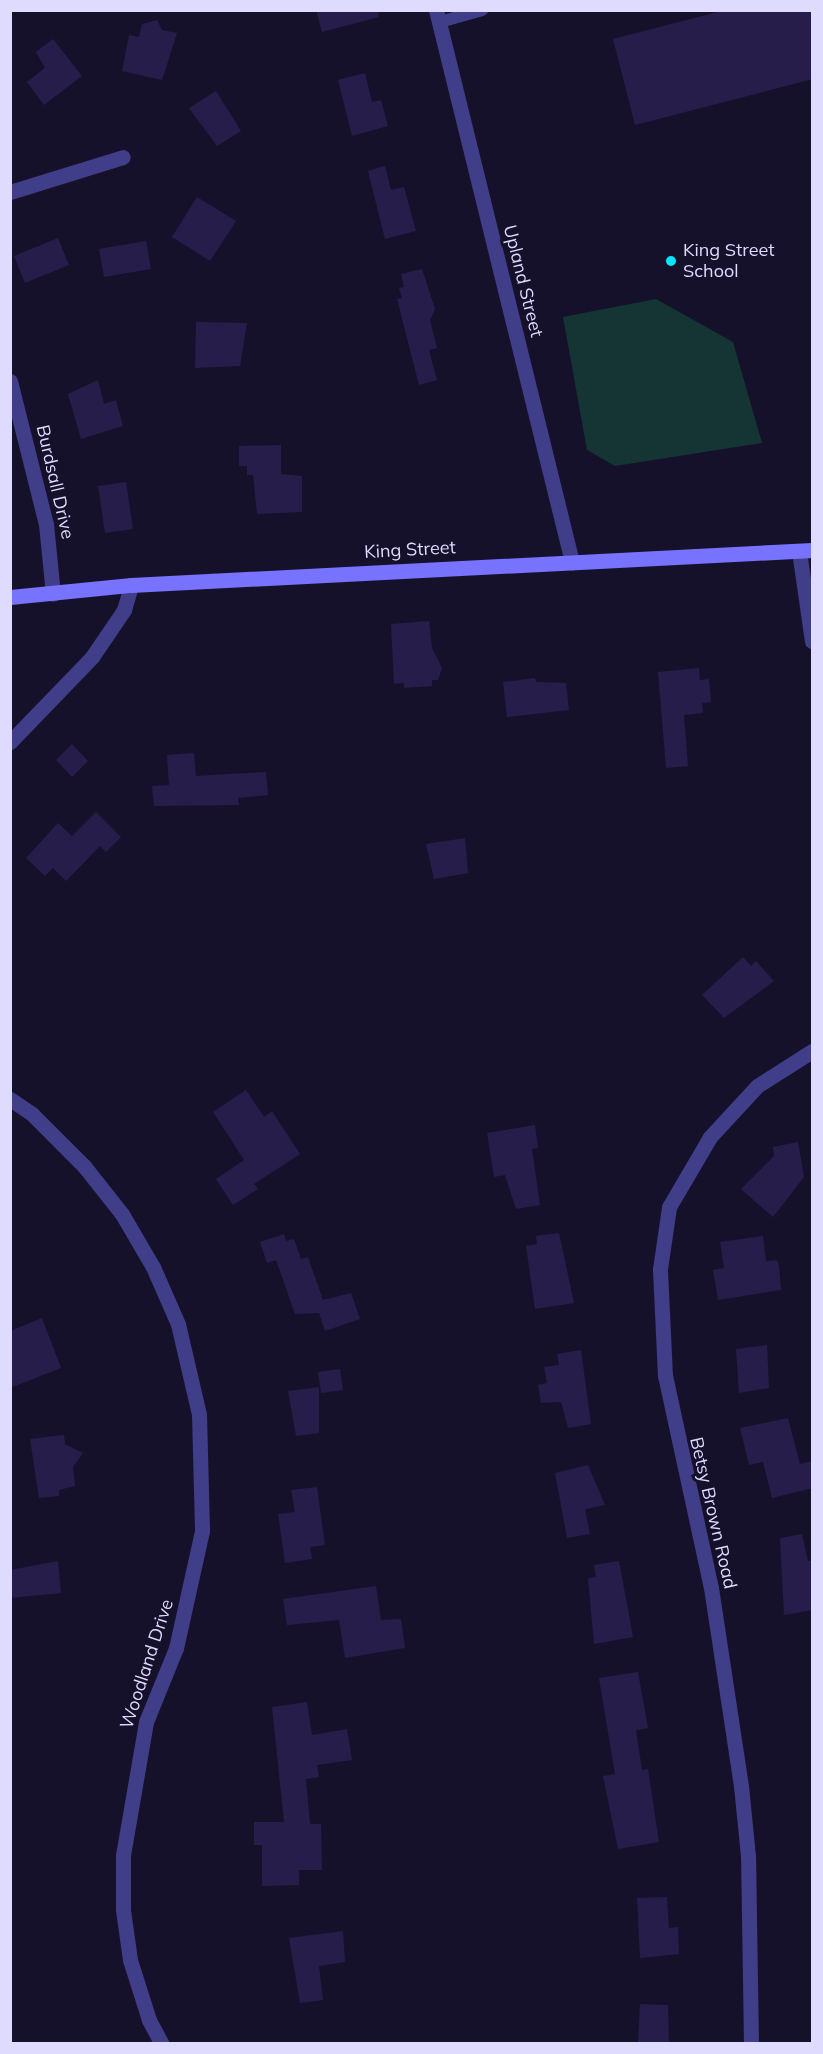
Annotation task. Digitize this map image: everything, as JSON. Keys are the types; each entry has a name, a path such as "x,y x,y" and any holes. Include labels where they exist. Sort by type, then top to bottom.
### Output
{"main road":[{"name":"King Street","path":"10,597 131,585 806,550"}],"street":[{"name":"Upland Street","path":"438,16 572,562"},
{"path":"10,192 123,157"},
{"name":"Burdsall Drive","path":"10,381 46,524 52,594"},
{"path":"806,550 813,641"},
{"path":"10,742 92,657 124,610 131,585"},
{"name":"Betsy Brown Road","path":"751,2043 748,1856 741,1786 711,1588 665,1376 660,1269 669,1207 710,1137 757,1086 813,1051"},
{"name":"Woodland Drive","path":"10,1099 32,1114 84,1166 122,1214 153,1268 178,1324 199,1414 202,1531 176,1648 146,1722 123,1855 123,1910 130,1960 149,2020 162,2043"}],"lane":[{"path":"438,16 482,10"}],"green space":[{"path":"656,299 733,342 762,443 615,466 587,450 563,317"}],"building":[{"path":"316,10 378,10 379,17 322,32"},
{"path":"725,10 813,10 813,79 635,125 613,39"},
{"path":"157,20 162,30 177,33 162,80 122,71 129,35 139,37 142,24"},
{"path":"53,39 82,76 44,105 27,82 45,68 36,52"},
{"path":"365,73 372,102 381,100 388,126 352,136 338,80"},
{"path":"216,91 241,131 217,146 189,108"},
{"path":"385,166 391,190 404,187 416,231 385,239 368,171"},
{"path":"197,197 236,221 210,261 172,237"},
{"path":"58,238 69,265 25,283 14,256"},
{"path":"146,241 151,269 104,277 99,249"},
{"path":"422,269 435,309 430,320 437,348 429,350 437,380 419,385 397,299 402,298 399,288 404,287 401,274"},
{"path":"196,322 247,323 240,366 195,368"},
{"path":"98,380 104,404 116,400 123,426 81,439 68,394"},
{"path":"281,445 281,474 302,476 302,512 257,514 253,475 247,475 247,466 239,466 239,446"},
{"path":"126,482 133,529 105,533 98,486"},
{"path":"429,621 432,648 442,668 438,680 432,680 432,686 404,688 404,683 394,684 391,624"},
{"path":"699,668 700,680 709,679 711,702 702,703 703,713 684,715 688,766 666,768 658,672"},
{"path":"535,678 536,682 566,683 569,710 507,717 503,682"},
{"path":"72,744 88,761 72,777 56,760"},
{"path":"194,753 196,776 266,772 268,795 238,798 239,805 154,806 152,786 169,785 167,755"},
{"path":"96,812 121,837 106,852 100,846 66,881 53,868 45,876 26,858 58,823 72,836"},
{"path":"465,838 468,873 434,879 426,844"},
{"path":"743,957 751,966 756,961 774,981 724,1018 702,995"},
{"path":"246,1090 264,1117 272,1111 300,1154 254,1184 258,1189 233,1205 216,1179 244,1160 213,1112"},
{"path":"535,1125 538,1148 532,1149 540,1205 516,1209 505,1175 494,1177 487,1133"},
{"path":"798,1142 804,1177 773,1217 741,1189 774,1156 773,1147"},
{"path":"559,1233 574,1303 535,1309 526,1246 537,1244 536,1236"},
{"path":"284,1234 286,1241 294,1239 301,1259 308,1257 323,1300 351,1293 360,1319 325,1331 319,1313 295,1314 276,1260 267,1263 260,1242"},
{"path":"763,1236 766,1261 777,1260 779,1266 781,1290 718,1300 713,1270 724,1268 720,1242"},
{"path":"42,1318 61,1368 10,1388 10,1331"},
{"path":"767,1345 769,1388 739,1393 736,1349"},
{"path":"581,1350 591,1424 568,1428 561,1402 541,1403 538,1385 547,1383 544,1367 559,1365 557,1354"},
{"path":"340,1369 343,1390 321,1393 318,1372"},
{"path":"319,1387 319,1433 296,1436 288,1391"},
{"path":"788,1418 800,1464 813,1461 813,1488 772,1498 763,1462 749,1465 740,1428"},
{"path":"64,1435 65,1444 83,1453 73,1467 75,1486 59,1490 59,1496 39,1498 30,1439"},
{"path":"588,1465 605,1505 585,1509 590,1534 567,1538 555,1473"},
{"path":"317,1487 325,1545 310,1547 312,1559 285,1563 278,1514 295,1512 291,1490"},
{"path":"802,1534 808,1561 813,1560 813,1610 784,1615 780,1538"},
{"path":"58,1561 61,1593 10,1598 10,1570"},
{"path":"619,1561 633,1637 594,1644 588,1578 596,1577 594,1565"},
{"path":"376,1586 381,1620 401,1619 405,1648 345,1658 339,1620 287,1625 283,1599"},
{"path":"638,1672 648,1728 636,1730 642,1770 648,1769 659,1842 618,1849 603,1776 615,1774 599,1678"},
{"path":"307,1702 312,1735 347,1729 352,1760 317,1765 319,1777 306,1779 310,1824 321,1824 322,1870 299,1870 299,1885 262,1886 262,1845 254,1845 254,1822 284,1822 272,1707"},
{"path":"667,1897 669,1928 678,1927 679,1954 640,1958 637,1898"},
{"path":"343,1931 345,1962 319,1966 323,2000 300,2003 289,1938"},
{"path":"640,2004 668,2005 669,2043 638,2043"}],"place":[{"name":"King Street School","path":"671,261"}]}
